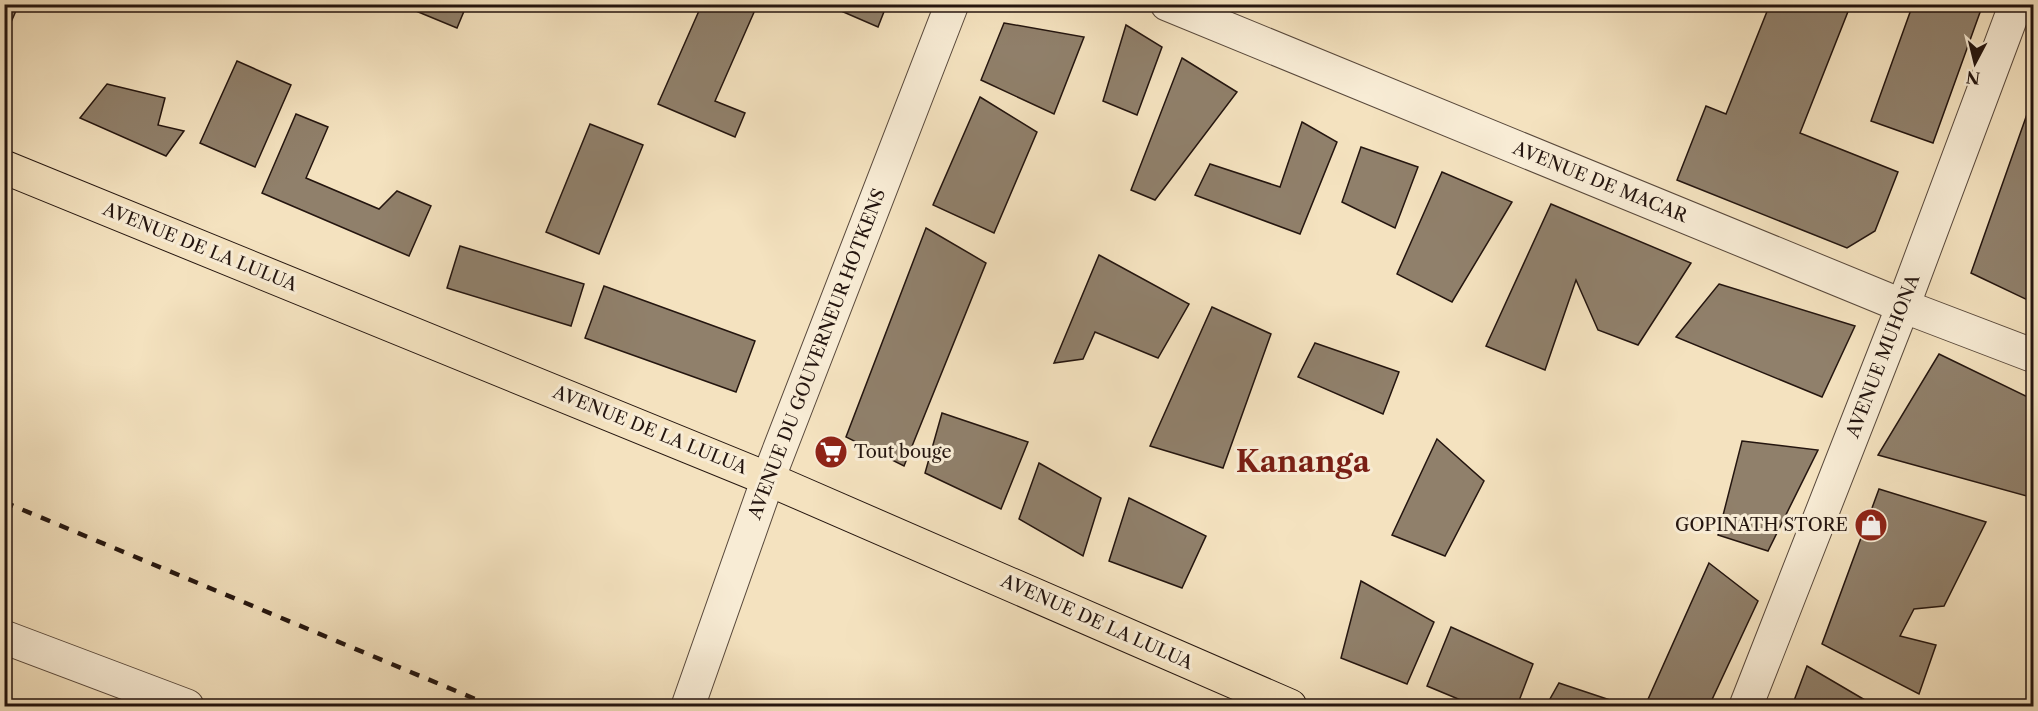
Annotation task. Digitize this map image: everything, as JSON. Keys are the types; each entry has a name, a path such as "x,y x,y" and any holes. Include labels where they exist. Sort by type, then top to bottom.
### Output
{"highway":[{"name":"AVENUE DE LA LULUA","path":"4,167 768,479 1290,706"}],"street":[{"name":"AVENUE DU GOUVERNEUR HOTKENS","path":"688,706 768,479 952,4"},
{"name":"AVENUE DE MACAR","path":"1167,4 1903,306 2034,356"},
{"name":"AVENUE MUHONA","path":"1746,706 1903,306 2016,4"},
{"path":"4,637 187,706"}],"building":[{"path":"4,4 19,4 4,38"},
{"path":"399,4 467,4 457,28"},
{"path":"702,4 741,4 755,10 715,101 745,113 735,137 658,104"},
{"path":"825,4 887,4 878,27"},
{"path":"1770,4 1851,4 1800,133 1898,172 1875,231 1847,248 1677,180 1706,106 1726,114"},
{"path":"1913,4 1983,4 1933,143 1871,121"},
{"path":"1004,23 1084,37 1054,114 981,80"},
{"path":"1126,25 1162,47 1137,115 1103,101"},
{"path":"1182,58 1237,92 1155,200 1131,190"},
{"path":"237,61 291,85 255,167 200,143"},
{"path":"107,84 165,98 158,125 184,131 166,156 80,118"},
{"path":"980,97 1037,132 994,233 933,205"},
{"path":"2032,100 2034,100 2034,303 1971,273"},
{"path":"296,114 328,127 306,178 379,209 397,191 431,206 409,256 262,193"},
{"path":"1302,122 1337,142 1300,234 1195,195 1210,164 1280,187"},
{"path":"590,124 643,145 599,254 546,232"},
{"path":"1361,147 1418,167 1395,228 1342,202"},
{"path":"1442,172 1512,202 1452,302 1397,274"},
{"path":"1551,204 1691,263 1638,345 1598,330 1576,280 1545,370 1486,346"},
{"path":"926,228 986,263 904,466 846,437"},
{"path":"460,246 584,284 571,326 447,288"},
{"path":"1099,255 1189,304 1158,358 1095,332 1083,359 1054,363"},
{"path":"1719,284 1855,326 1822,397 1676,337"},
{"path":"604,286 755,341 736,392 585,338"},
{"path":"1212,307 1271,334 1223,468 1150,446"},
{"path":"1315,343 1399,372 1383,414 1298,377"},
{"path":"1939,354 2034,400 2034,498 1878,455"},
{"path":"942,413 1028,442 1001,509 925,473"},
{"path":"1437,439 1484,481 1445,556 1392,535"},
{"path":"1742,441 1818,450 1768,551 1718,535"},
{"path":"1039,463 1101,498 1083,556 1019,519"},
{"path":"1879,489 1986,522 1944,606 1914,609 1900,636 1936,645 1919,694 1822,644"},
{"path":"1129,498 1206,536 1182,588 1109,561"},
{"path":"1709,563 1758,601 1709,706 1645,706"},
{"path":"1361,581 1434,622 1407,684 1341,658"},
{"path":"1451,627 1533,664 1517,706 1475,706 1427,686"},
{"path":"1807,666 1865,700 1865,706 1792,706"},
{"path":"1559,683 1628,706 1546,706"}],"railway":[{"path":"4,502 492,706"}],"place":[{"name":"Tout bouge","path":"831,452"},
{"name":"GOPINATH STORE","path":"1871,525"}],"district":[{"name":"Kananga","path":"1303,461"}]}
